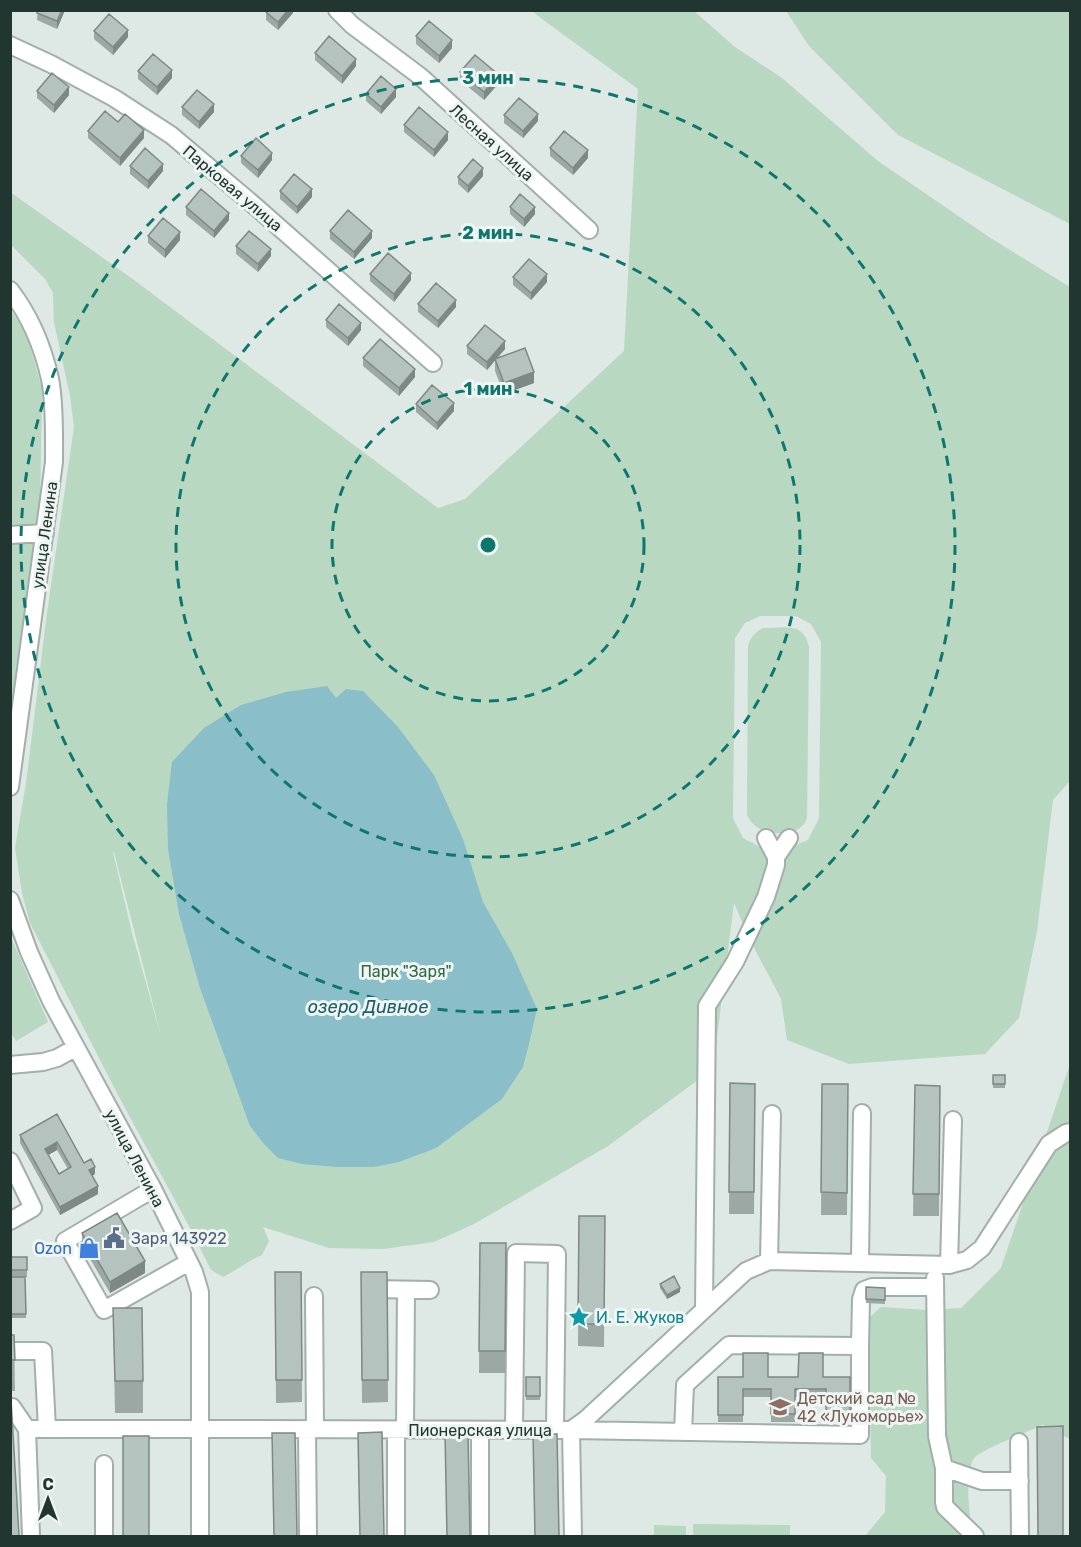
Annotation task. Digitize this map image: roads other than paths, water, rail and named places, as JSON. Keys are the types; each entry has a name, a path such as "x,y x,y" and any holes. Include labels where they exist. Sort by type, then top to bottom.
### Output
{"street":[{"name":"Лесная улица","path":"337,10 352,25 421,77 589,230"},
{"name":"Парковая улица","path":"10,45 114,98 171,135 433,363"},
{"name":"улица Ленина","path":"10,787 54,462 54,423 50,380 37,335 12,296"},
{"path":"10,535 45,532"},
{"path":"704,1309 707,1006 735,962 766,897 776,857 766,838"},
{"path":"776,857 789,838"},
{"name":"улица Ленина","path":"10,900 29,952 51,1001 153,1189 194,1272 200,1292 200,1536"},
{"path":"10,1065 43,1062 57,1058 75,1048"},
{"path":"860,1262 862,1113"},
{"path":"769,1261 772,1114"},
{"path":"952,1120 942,1264 935,1287 937,1436 944,1468 945,1507 975,1536"},
{"path":"942,1264 967,1260 982,1248 1049,1144 1071,1132"},
{"path":"10,1161 33,1208 10,1221"},
{"path":"153,1189 65,1241 104,1310 189,1262"},
{"path":"514,1430 507,1253 557,1254 563,1430 573,1536"},
{"name":"Пионерская улица","path":"27,1429 563,1430 585,1420 746,1271 769,1261 942,1264"},
{"path":"563,1430 860,1435 861,1299 864,1290 872,1287 935,1287"},
{"path":"372,1289 430,1290"},
{"path":"396,1536 406,1290"},
{"path":"308,1536 314,1296"},
{"path":"683,1432 685,1385 729,1346 860,1346"},
{"path":"10,1351 43,1351 47,1429"},
{"path":"10,1407 27,1429 31,1536"},
{"path":"480,1430 480,1536"},
{"path":"1019,1442 1020,1536"},
{"path":"104,1464 104,1536"},
{"path":"944,1468 982,1481 1020,1481"}],"water":[{"name":"озеро Дивное","path":"327,686 336,698 346,689 363,691 398,727 434,775 463,839 483,902 512,953 537,1009 523,1067 502,1099 436,1148 399,1162 374,1167 302,1164 278,1158 250,1126 200,988 179,914 168,849 167,804 172,762 204,728 241,705 286,692"}],"place":[{"name":"Заря 143922","path":"114,1238"},
{"name":"Ozon","path":"89,1248"},
{"name":"И. Е. Жуков","path":"579,1317"},
{"name":"Детский сад № 42 «Лукоморье»","path":"780,1407"}],"park label":[{"name":"Парк \"Заря\"","path":"406,971"}]}
